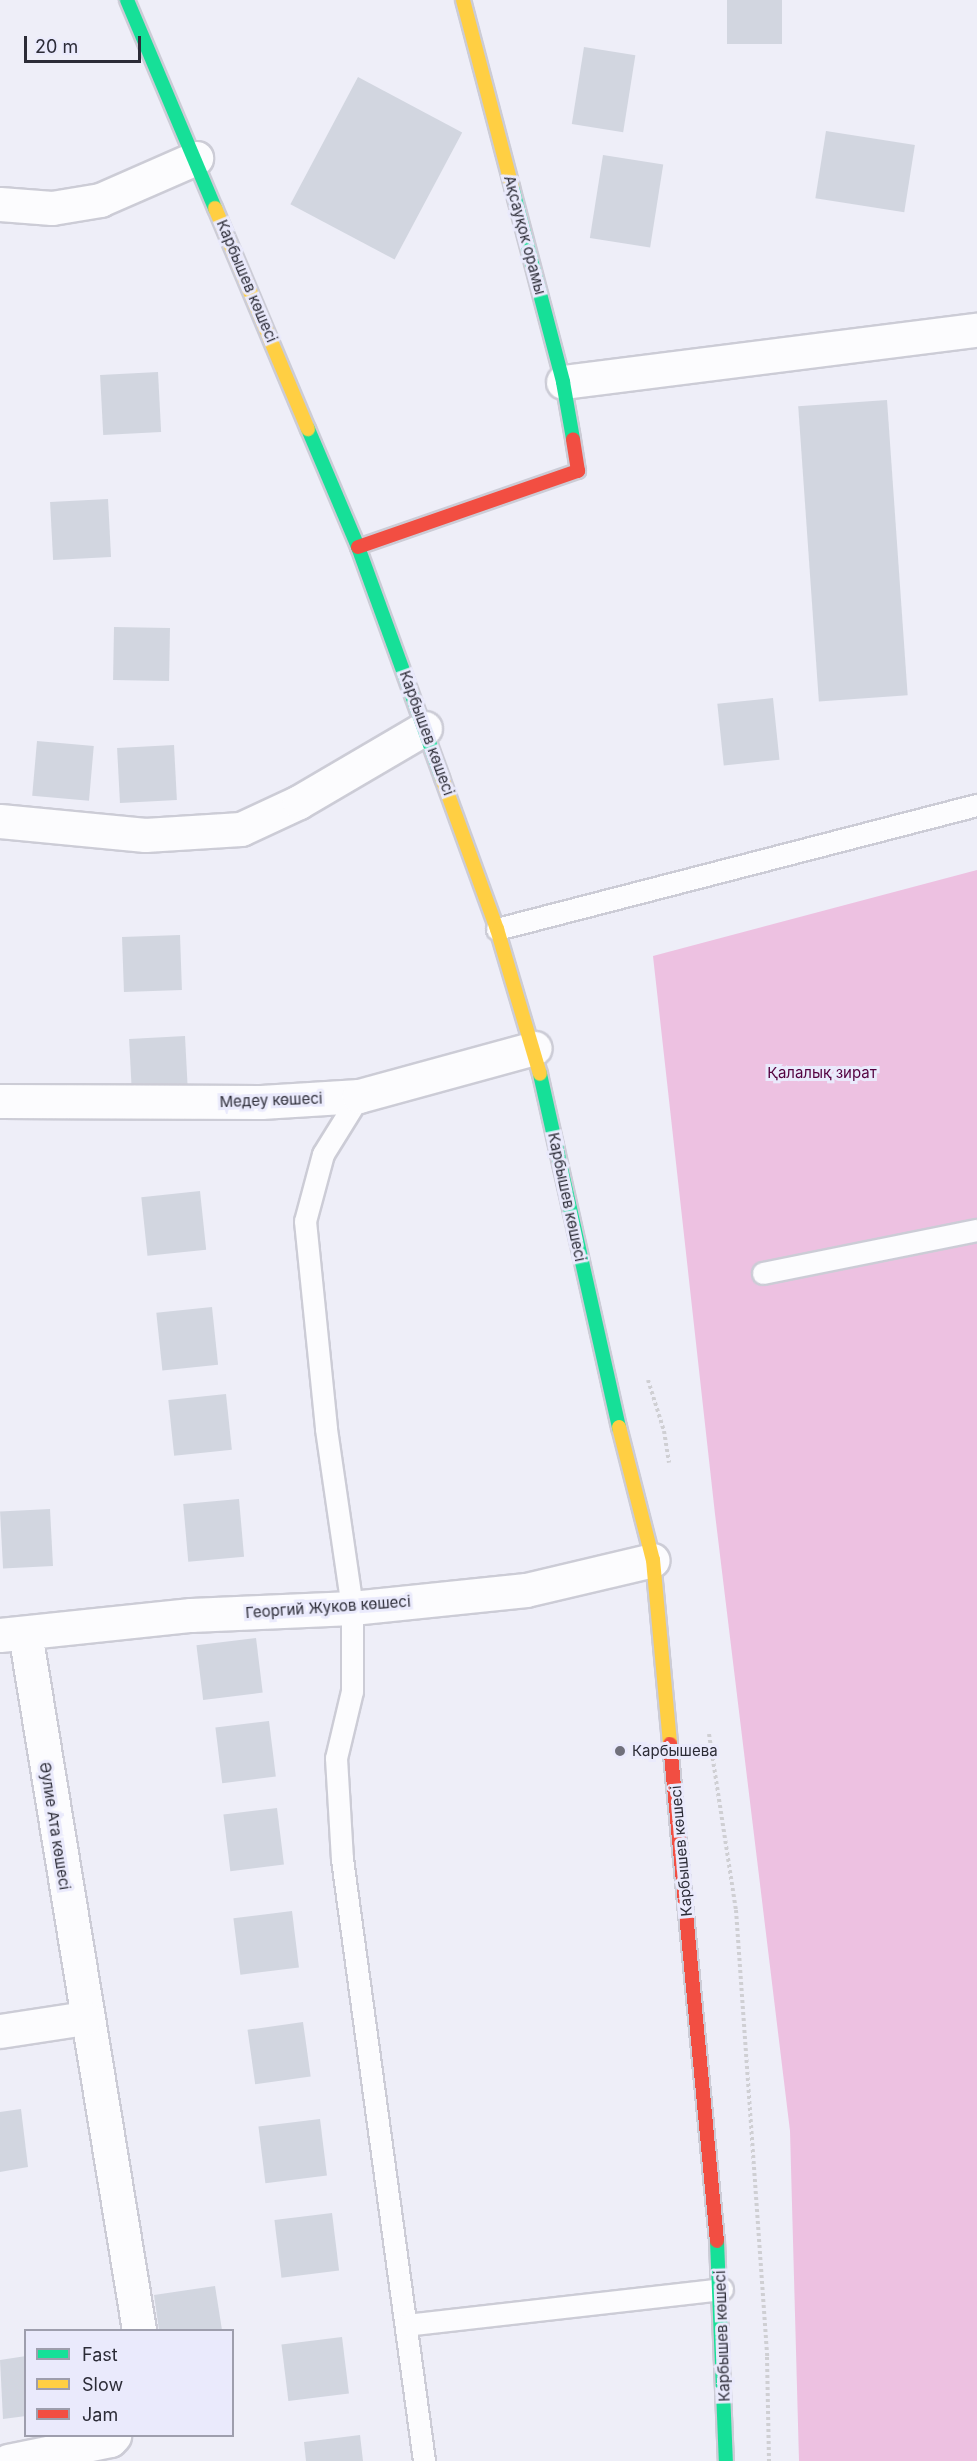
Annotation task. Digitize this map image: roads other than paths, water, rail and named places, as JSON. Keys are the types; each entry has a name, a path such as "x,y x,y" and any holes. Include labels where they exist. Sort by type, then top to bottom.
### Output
{"street":[{"name":"Карбышев көшесі","path":"127,0 196,158 358,547 497,929 535,1048 599,1351 653,1560 722,2289 726,2461"},
{"name":"Ақсауқок орамы","path":"358,547 578,471 563,382 463,0"},
{"path":"0,204 52,208 100,200 196,158"},
{"path":"563,382 977,330"},
{"path":"0,821 145,835 241,829 298,802 425,728"},
{"name":"Медеу көшесі","path":"0,1101 261,1102 359,1096 535,1048"},
{"name":"Георгий Жуков көшесі","path":"12,1634 191,1615 352,1608 526,1590 653,1560"},
{"name":"Әулие Ата көшесі","path":"12,1634 85,2018 139,2329"},
{"path":"0,2031 85,2018"},
{"path":"8,2461 110,2440 113,2437"}],"lane":[{"path":"497,929 977,805"},
{"path":"359,1096 323,1154 305,1221 326,1429 352,1608 352,1691 336,1758 342,1859 424,2461"},
{"path":"764,1273 977,1230"},
{"path":"406,2325 722,2289"}],"place":[{"name":"Карбышева","path":"620,1751"}],"park label":[{"name":"Қалалық зират","path":"822,1073"}]}
